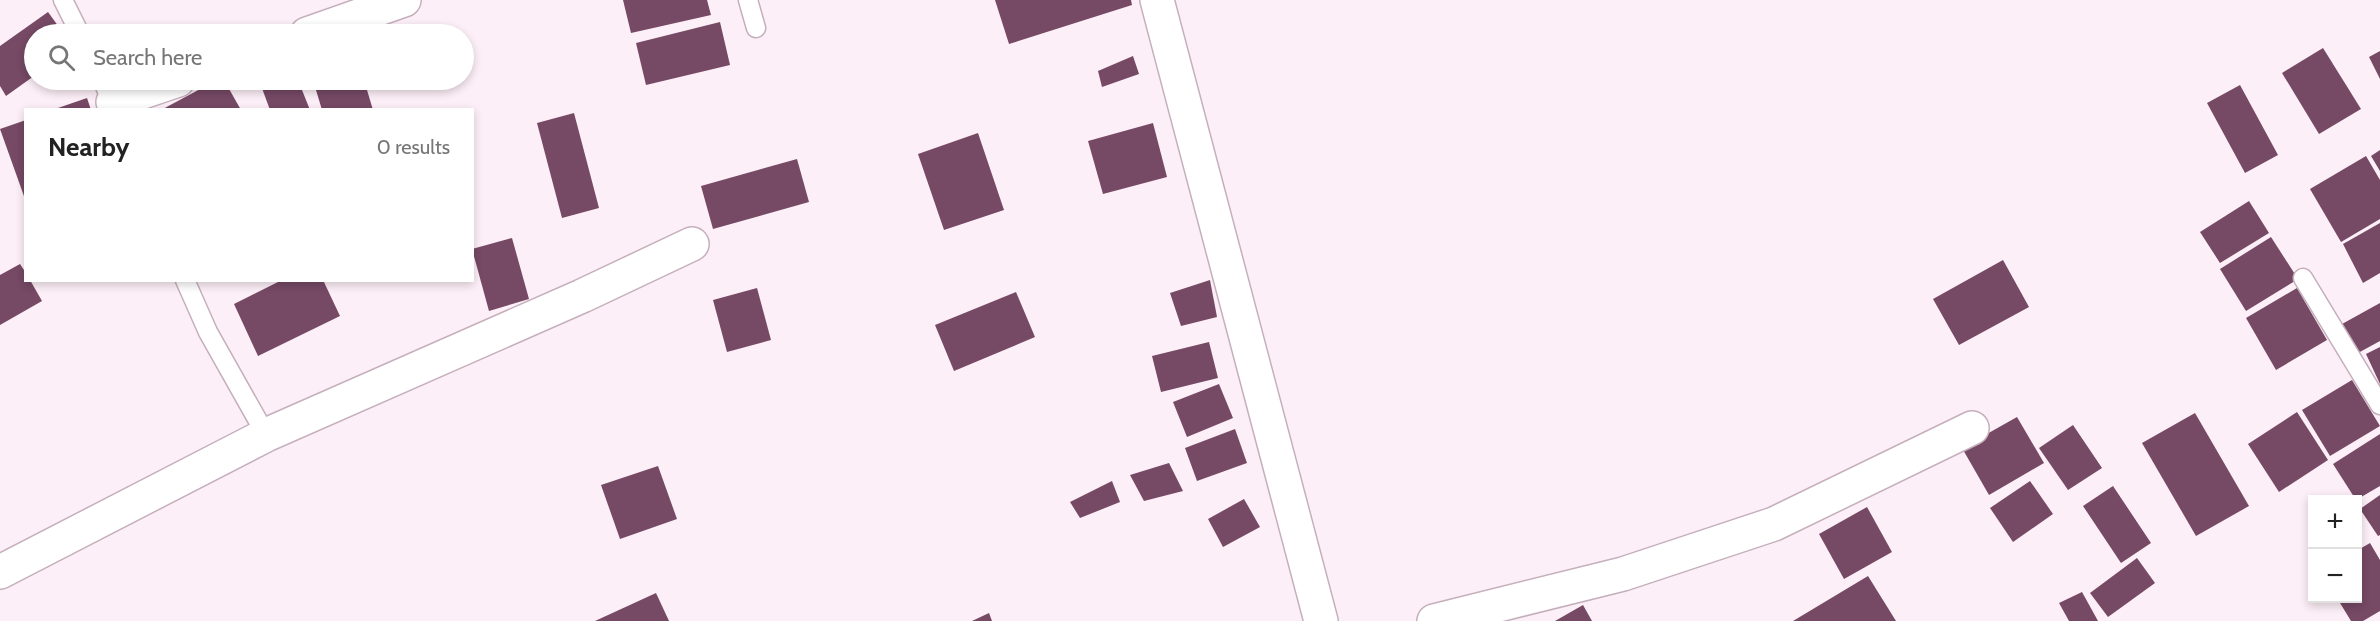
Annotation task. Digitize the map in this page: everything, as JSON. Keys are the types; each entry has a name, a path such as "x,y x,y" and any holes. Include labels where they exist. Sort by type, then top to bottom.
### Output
{"street":[{"path":"336,24 404,0"},
{"path":"1157,0 1321,621"},
{"path":"110,97 138,90"},
{"path":"0,572 266,435 582,296 692,244"},
{"path":"1434,621 1623,574 1774,524 1972,428"}],"lane":[{"path":"63,0 75,24"},
{"path":"748,0 756,28"},
{"path":"2303,278 2380,405"},
{"path":"186,282 208,332 266,435"}],"building":[{"path":"623,0 707,0 711,15 631,33"},
{"path":"995,0 1131,0 1132,5 1009,44"},
{"path":"48,12 57,24 31,24"},
{"path":"720,22 730,65 646,85 636,43"},
{"path":"24,29 24,83 6,96 0,86 0,46"},
{"path":"2323,48 2361,109 2319,134 2282,73"},
{"path":"2380,51 2380,79 2369,57"},
{"path":"1133,56 1139,74 1102,87 1098,71"},
{"path":"2240,85 2278,155 2245,173 2207,103"},
{"path":"198,90 230,90 240,108 165,108"},
{"path":"263,90 302,90 309,108 269,108"},
{"path":"316,90 367,90 372,108 321,108"},
{"path":"87,98 90,108 58,108"},
{"path":"574,113 599,208 562,218 537,123"},
{"path":"24,121 24,196 0,129"},
{"path":"1153,123 1167,177 1103,194 1088,141"},
{"path":"978,133 1004,210 944,230 918,154"},
{"path":"2380,150 2380,171 2371,156"},
{"path":"2366,156 2380,180 2380,219 2341,242 2310,189"},
{"path":"797,159 809,202 713,229 701,186"},
{"path":"2249,201 2269,233 2220,263 2200,232"},
{"path":"2380,223 2380,273 2363,283 2343,244"},
{"path":"2271,237 2298,279 2246,311 2220,269"},
{"path":"512,238 529,299 489,311 474,256 474,248"},
{"path":"2003,260 2029,307 1959,345 1933,299"},
{"path":"20,264 24,270 24,282 31,282 42,301 0,325 0,275"},
{"path":"1210,280 1217,317 1181,326 1170,293"},
{"path":"278,282 324,282 340,316 258,356 234,304"},
{"path":"757,288 771,340 727,352 713,300"},
{"path":"2297,288 2327,340 2276,370 2246,318"},
{"path":"1016,292 1035,337 954,371 935,325"},
{"path":"2380,303 2380,341 2358,353 2342,324"},
{"path":"1209,342 1218,378 1161,392 1152,356"},
{"path":"2380,347 2380,384 2366,354"},
{"path":"2352,380 2380,426 2330,456 2302,410"},
{"path":"1219,384 1233,418 1187,437 1173,402"},
{"path":"2297,412 2328,460 2279,492 2248,444"},
{"path":"2195,413 2249,506 2196,536 2142,443"},
{"path":"2017,417 2044,463 1989,495 1962,448"},
{"path":"2073,425 2102,468 2068,490 2039,448"},
{"path":"1235,429 1247,463 1197,481 1185,448"},
{"path":"2380,434 2380,486 2362,496 2353,495 2333,464"},
{"path":"1169,463 1183,491 1144,501 1130,475"},
{"path":"658,466 677,519 620,539 601,485"},
{"path":"1112,481 1120,502 1080,518 1070,502"},
{"path":"2030,481 2053,514 2013,542 1990,508"},
{"path":"2113,486 2151,543 2121,563 2083,506"},
{"path":"2380,495 2380,535 2378,536 2362,512 2362,508"},
{"path":"1244,499 1260,527 1223,547 1208,519"},
{"path":"1867,507 1892,552 1844,579 1819,534"},
{"path":"2370,543 2380,560 2380,611 2363,621 2351,621 2340,603 2362,603 2362,548"},
{"path":"2137,558 2155,583 2108,617 2090,593"},
{"path":"1868,576 1896,621 1793,621"},
{"path":"2082,592 2098,621 2069,621 2059,603"},
{"path":"656,593 669,621 595,621"},
{"path":"1583,605 1592,621 1555,621"},
{"path":"989,613 992,621 972,621"}]}
